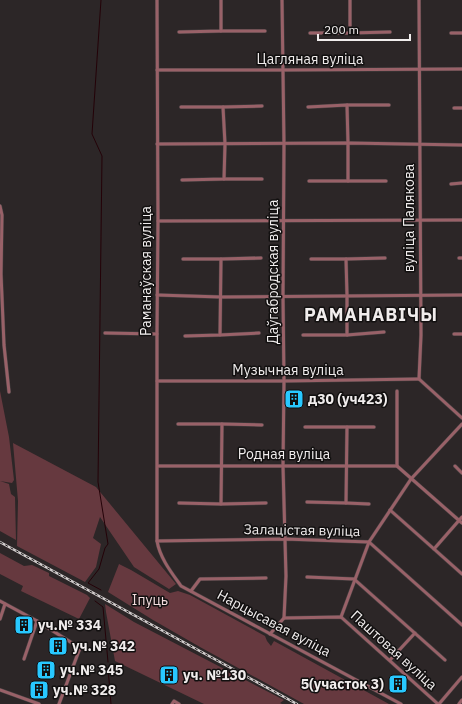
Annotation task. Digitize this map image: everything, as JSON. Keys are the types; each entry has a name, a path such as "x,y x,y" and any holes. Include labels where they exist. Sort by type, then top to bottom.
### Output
{"street":[{"name":"Раманаўская вуліца","path":"157,0 157,541"},
{"path":"221,0 221,31"},
{"name":"Даўгабродская вуліца","path":"282,0 284,144 283,466 286,576 284,618"},
{"path":"350,0 350,33"},
{"name":"вуліца Палякова","path":"419,379 421,335 419,69 420,0"},
{"path":"179,32 265,31"},
{"path":"310,33 390,32"},
{"path":"451,33 462,33"},
{"name":"Цагляная вуліца","path":"157,70 462,69"},
{"path":"347,105 348,181"},
{"path":"308,107 389,105"},
{"path":"181,107 262,106"},
{"path":"223,107 225,144 224,179"},
{"path":"454,108 462,108"},
{"path":"158,144 348,143 462,145"},
{"path":"182,180 262,179"},
{"path":"309,181 386,181"},
{"path":"451,184 462,183"},
{"path":"0,206 2,215 1,274 4,346 9,392"},
{"path":"158,222 462,220"},
{"path":"183,258 261,258"},
{"path":"311,259 385,258"},
{"path":"220,335 221,259"},
{"path":"346,259 347,334"},
{"path":"157,295 221,297 462,295"},
{"path":"303,335 384,332"},
{"path":"185,336 259,333"},
{"path":"105,334 157,334"},
{"path":"454,334 462,334"},
{"path":"419,379 462,418"},
{"name":"Музычная вуліца","path":"157,381 419,379"},
{"path":"397,391 397,466 462,523"},
{"path":"178,424 262,425"},
{"name":"Родная вуліца","path":"221,504 222,424"},
{"path":"341,617 369,542 411,479 462,424"},
{"name":"Родная вуліца","path":"305,427 374,427"},
{"name":"Родная вуліца","path":"346,503 347,427"},
{"name":"Родная вуліца","path":"158,466 397,466"},
{"path":"455,466 462,473"},
{"path":"307,502 369,504"},
{"path":"179,503 266,503"},
{"path":"390,510 462,574"},
{"path":"434,549 462,517"},
{"name":"Залацістая вуліца","path":"157,541 285,539 369,542 462,625"},
{"name":"Нарцысавая вуліца","path":"157,541 158,549 167,566 181,586 401,704"},
{"path":"307,577 354,579"},
{"path":"191,591 200,580 266,578"},
{"name":"Паштовая вуліца","path":"354,579 445,660"},
{"path":"0,601 37,621 80,648 59,704"},
{"path":"0,619 5,604"},
{"name":"Паштовая вуліца","path":"284,618 341,617 439,704"},
{"path":"270,634 284,618"},
{"path":"24,659 37,621"},
{"path":"390,660 415,633"},
{"path":"439,704 462,677"},
{"path":"0,690 40,704"},
{"path":"459,704 462,700"},
{"path":"173,702 179,704"}],"green space":[{"path":"0,391 9,437 14,480 12,483 0,481"},
{"path":"13,443 96,487 176,584 169,589 134,567 100,517 93,538 101,544 96,567 85,582 17,546 18,501"},
{"path":"0,481 9,484 11,494 15,497 16,540 0,531"},
{"path":"0,553 24,566 32,565 49,573 49,576 87,595 90,598 79,619 21,591 23,586 0,574"},
{"name":"Іпуць","path":"119,564 170,593 178,591 190,595 265,636 271,646 274,641 389,704 304,704 200,647 108,592"},
{"name":"Іпуць","path":"105,604 134,622 284,700 280,703 282,704 204,704 115,661"}],"waterway":[{"path":"101,0 92,134 102,156 98,482 108,544 105,548 99,569 88,583 101,590"},
{"path":"95,601 103,607 108,662"},
{"path":"108,668 111,704"}],"railway":[{"path":"0,542 297,704"}],"place":[{"name":"д30 (уч423)","path":"294,399"},
{"name":"уч.№ 334","path":"24,625"},
{"name":"уч.№ 342","path":"58,646"},
{"name":"уч.№ 345","path":"46,670"},
{"name":"уч. №130","path":"169,675"},
{"name":"5(участок 3)","path":"398,684"},
{"name":"уч.№ 328","path":"39,690"}],"district":[{"name":"РАМАНАВІЧЫ","path":"371,315"}]}
